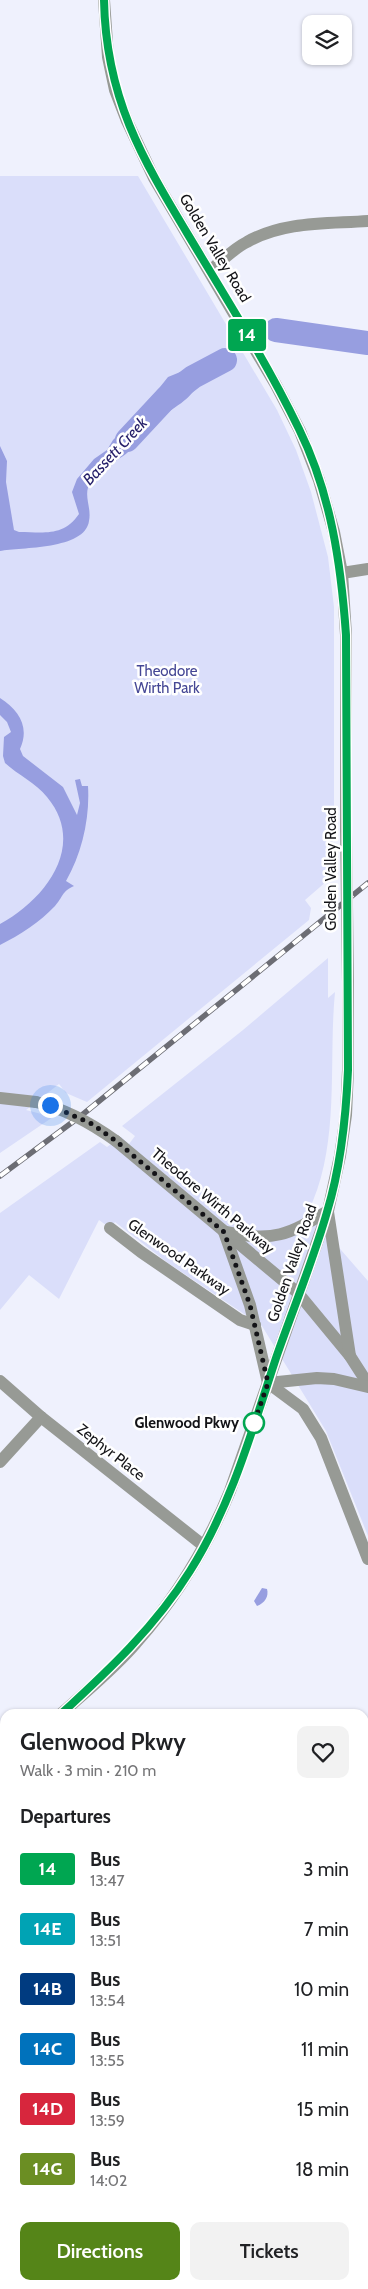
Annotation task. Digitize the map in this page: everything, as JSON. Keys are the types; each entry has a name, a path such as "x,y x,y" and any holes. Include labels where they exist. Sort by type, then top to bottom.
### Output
{"street":[{"name":"Golden Valley Road","path":"66,1709 135,1644 176,1592 204,1546 230,1491 328,1211 340,1156 346,1115 348,1070 346,635 342,573 319,480 300,431 210,270 154,178 126,122 115,90 108,57 104,0"},
{"path":"210,270 245,242 267,232 291,226 368,221"},
{"path":"342,573 368,569"},
{"name":"Theodore Wirth Parkway","path":"0,1098 36,1102 69,1112 92,1124 116,1141 298,1293 350,1356 368,1386"},
{"path":"224,1232 247,1237 274,1236 299,1228 328,1211 350,1356"},
{"name":"Glenwood Parkway","path":"110,1228 141,1252 240,1320 255,1325"},
{"path":"224,1232 255,1325 268,1383 303,1409 321,1438 368,1559"},
{"path":"268,1383 317,1378 334,1379 368,1386"},
{"name":"Zephyr Place","path":"0,1382 41,1417 204,1546"},
{"path":"0,1462 41,1417"}],"green space":[{"name":"Theodore Wirth Park","path":"0,176 138,176 277,410 296,450 311,492 328,557 334,607 334,840 327,847 327,881 305,900 311,908 309,920 87,1102 66,1093 59,1084 26,1110 53,1117 0,1153"},
{"path":"328,958 328,998 335,992 329,1132 318,1186 308,1212 368,1281 368,1536 326,1431 262,1326 168,1263 115,1222 110,1228 99,1220 59,1299 29,1275 0,1310 0,1213 100,1142 107,1147 121,1137 129,1144 135,1136 122,1126 243,1030"}],"water":[{"path":"222,355 228,364 215,376 198,383 191,394 181,403 159,418 149,407 156,392 168,377"},
{"path":"146,413 152,419 140,431 133,447 100,471 88,486 87,496 90,516 85,530 65,542 0,551 0,446 7,461 6,482 14,530 19,532 52,532 66,527 79,514 72,492 77,479 94,459 107,450 120,433 132,427"},
{"path":"0,698 13,708 21,720 24,733 20,749 23,756 63,787 77,815 80,803 75,780 80,779 82,786 88,786 88,810 81,847 66,881 74,886 65,892 55,906 36,923 0,945 0,924 32,900 46,885 56,869 62,852 63,834 58,815 47,797 38,787 5,763 3,756 4,737 11,732 7,722 0,715"},
{"path":"262,1588 267,1589 267,1597 257,1606 254,1601"}],"waterway":[{"name":"Bassett Creek","path":"276,330 368,343"},
{"name":"Bassett Creek","path":"127,440 167,397 193,377 225,360"}],"railway":[{"path":"0,1176 82,1115 368,883"}],"bus line":[{"name":"14","path":"66,1709 135,1644 156,1619 190,1570 219,1519 328,1211 340,1156 346,1115 348,1070 346,635 342,573 334,532 319,480 300,431 210,270 154,178 126,122 115,90 108,57 104,0"}],"place":[{"name":"Glenwood Pkwy","path":"254,1423"}],"route":[{"path":"50,1105 92,1124 116,1141 224,1232 250,1305 268,1383 254,1423"}]}
